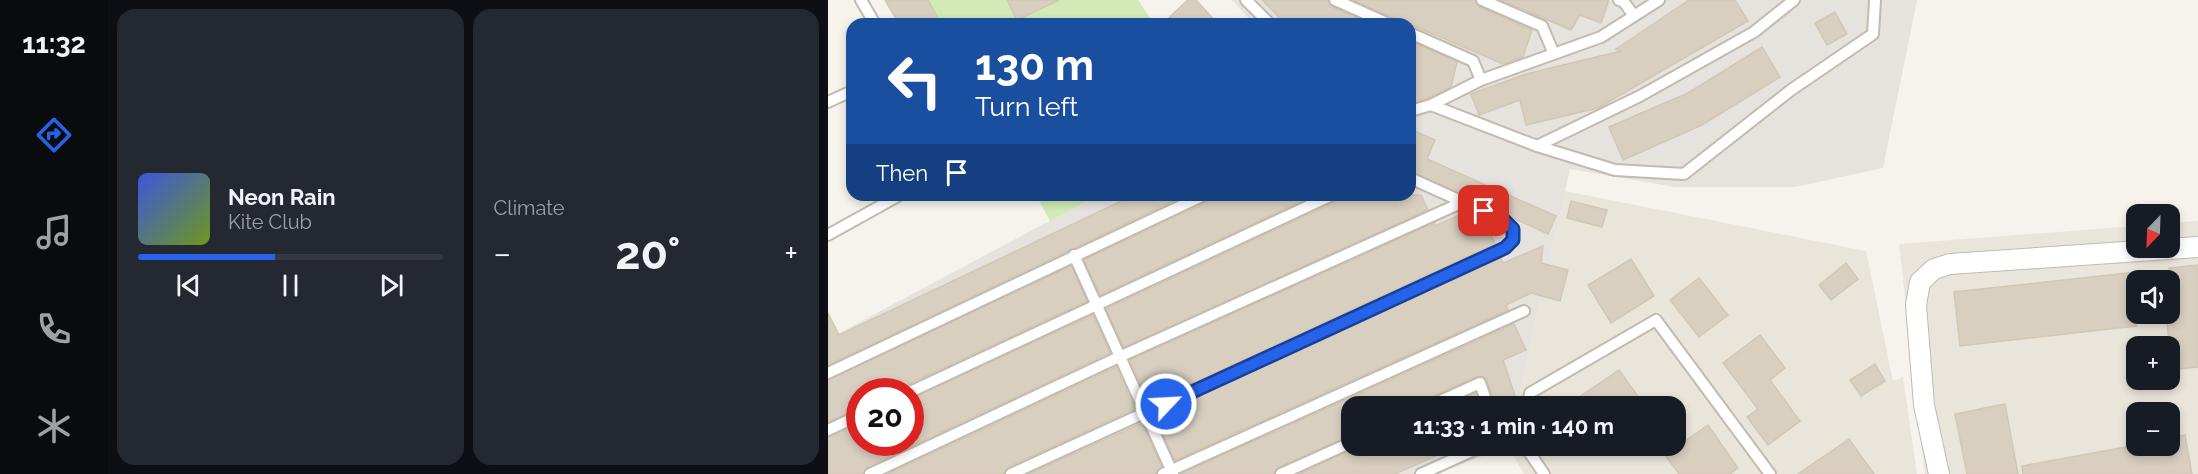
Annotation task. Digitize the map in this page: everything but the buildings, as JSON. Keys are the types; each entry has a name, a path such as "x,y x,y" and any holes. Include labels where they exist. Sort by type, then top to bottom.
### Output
{"street":[{"path":"1939,474 1924,405 1916,305 1920,282 1934,269 1950,264 2198,247"}],"lane":[{"path":"861,0 872,18"},
{"path":"1246,0 1264,18"},
{"path":"1335,0 1376,18"},
{"path":"1482,0 1542,26 1554,54"},
{"path":"1619,0 1624,2 1634,16"},
{"path":"1416,109 1431,105 1480,80 1601,37 1659,0"},
{"path":"1537,146 1640,96 1754,32 1794,0"},
{"path":"1431,105 1537,146 1615,170 1684,174 1791,90 1873,34 1875,0"},
{"path":"1416,36 1473,62 1480,80"},
{"path":"828,102 846,94"},
{"path":"1011,474 1509,245 1514,234 1509,224 1416,181"},
{"path":"828,235 889,201"},
{"path":"828,373 1191,201"},
{"path":"924,385 1319,201"},
{"path":"870,474 1119,357 1463,202"},
{"path":"1074,255 1169,473 1524,311"},
{"path":"1530,396 1530,393 1656,320 1770,474"},
{"path":"1451,396 1480,383 1485,396"},
{"path":"828,430 846,422"},
{"path":"1281,474 1341,447"},
{"path":"1421,474 1461,456"},
{"path":"1532,456 1544,474"}],"shaded area":[{"path":"1232,0 1917,0 1883,168 1795,187 1675,187 1570,169 1519,396 1341,396 1341,456 1482,456 1438,474 828,474 828,339 1087,201 1416,201 1416,18 1248,18"},
{"path":"1565,191 1866,251 1893,381 1903,377 1917,474 1524,474 1514,456 1686,456 1686,396 1519,396"},
{"path":"2198,221 2198,474 1925,474 1899,244 2126,227 2126,258 2180,258 2180,222"}],"green space":[{"path":"928,0 1138,0 1150,18 938,18"},
{"path":"1039,201 1087,201 1050,221"}],"route":[{"path":"1166,404 1505,248 1513,240 1513,229 1505,221 1484,211"}]}
